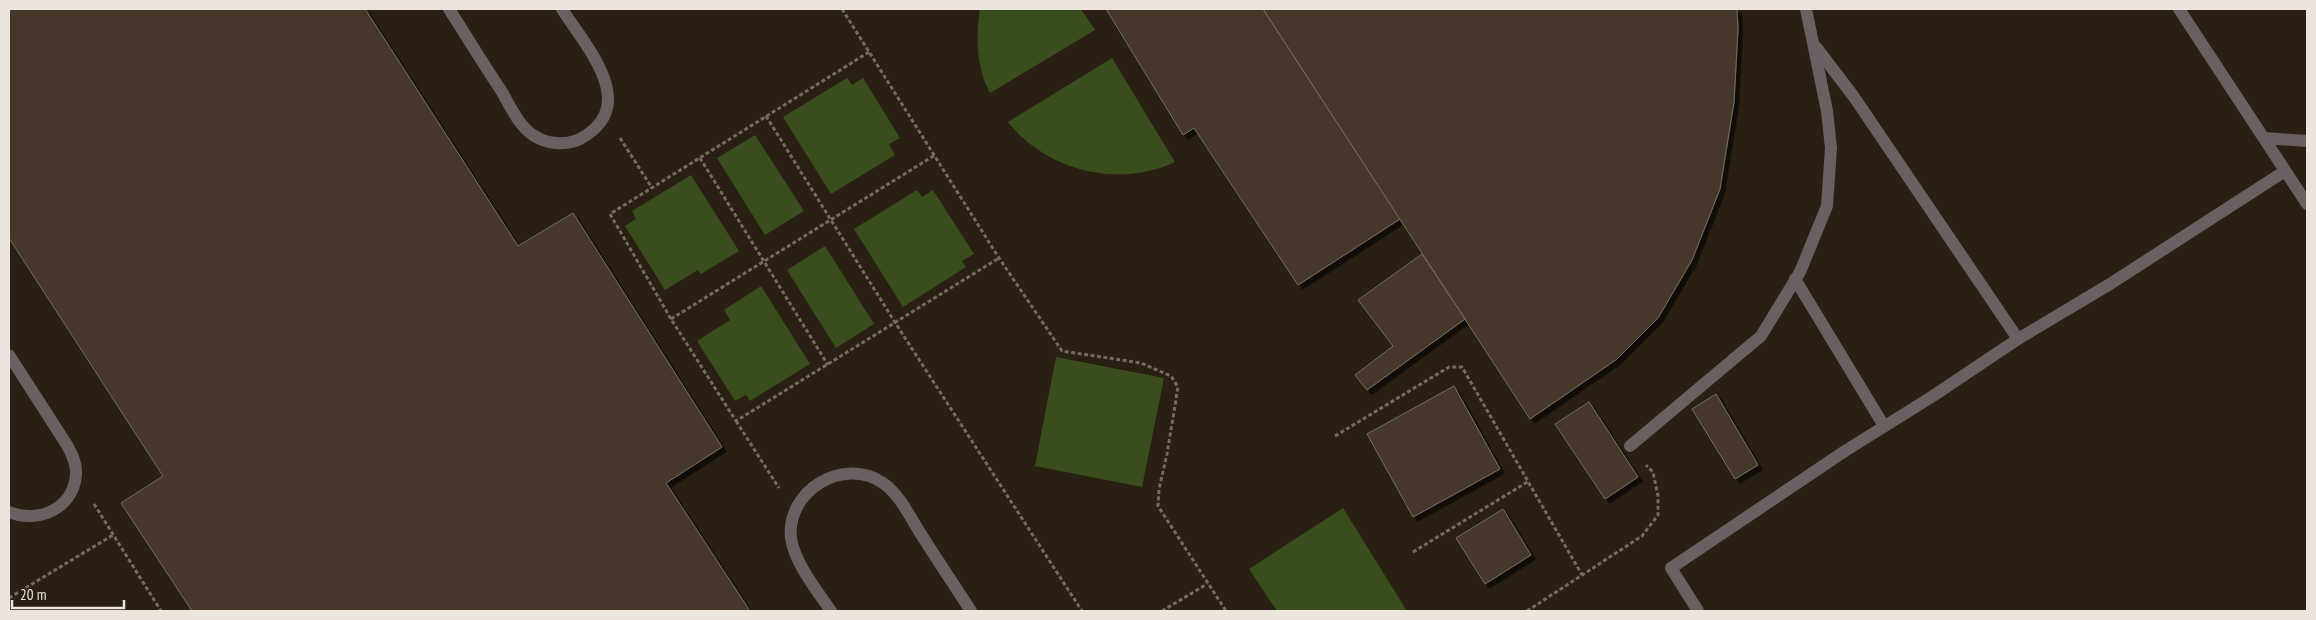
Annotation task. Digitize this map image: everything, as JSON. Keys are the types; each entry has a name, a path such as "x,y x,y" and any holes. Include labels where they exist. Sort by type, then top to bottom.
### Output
{"street":[{"path":"449,9 518,118 532,135 552,143 574,142 592,132 605,115 609,96 606,78 562,9"},
{"path":"1630,446 1761,336 1795,280 1827,206 1831,148 1827,111 1806,9"},
{"path":"2179,9 2307,204"},
{"path":"1813,44 1854,97 2018,339"},
{"path":"2264,138 2307,142"},
{"path":"1698,611 1671,568 2018,339 2110,284 2285,171"},
{"path":"1795,280 1884,426"},
{"path":"9,355 67,445 74,459 76,475 72,490 63,503 50,512 35,517 19,516 9,512"},
{"path":"831,611 800,564 791,539 794,512 808,490 831,476 858,474 883,483 901,502 971,611"}],"path":[{"path":"842,9 999,258 1062,351 1141,363 1171,376 1178,387 1159,489 1158,506 1226,611"},
{"path":"794,512 671,320 610,214 869,52"},
{"path":"605,115 652,188"},
{"path":"766,116 896,324 1082,611"},
{"path":"671,320 935,155"},
{"path":"700,158 828,365"},
{"path":"736,421 896,324 999,258"},
{"path":"1336,436 1448,367 1462,367 1529,480 1582,576"},
{"path":"1527,611 1642,536 1658,515 1658,496 1653,472 1630,446"},
{"path":"76,475 161,611"},
{"path":"1413,552 1529,480"},
{"path":"9,598 113,535"},
{"path":"1162,611 1207,584"}],"green space":[{"path":"980,9 1081,9 1095,30 990,93 982,73 978,52"},
{"path":"1112,58 1175,162 1153,170 1130,174 1107,174 1084,170 1063,163 1042,152 1024,139 1008,122"},
{"path":"847,78 852,85 863,78 900,138 889,144 895,155 831,194 783,117"},
{"path":"755,135 804,211 765,235 717,158"},
{"path":"691,175 739,251 701,274 698,270 665,290 625,226 636,219 632,211"},
{"path":"917,190 922,197 933,190 974,254 962,261 966,267 903,307 854,229"},
{"path":"825,246 874,324 836,348 787,270"},
{"path":"761,286 810,364 750,401 746,395 735,401 697,341 730,320 724,310"},
{"path":"1056,357 1164,378 1142,487 1035,466"},
{"path":"1343,508 1407,611 1277,611 1249,569"}],"building":[{"path":"9,9 365,9 518,246 573,213 722,447 666,483 750,611 192,611 121,503 163,476 9,238"},
{"path":"1106,9 1263,9 1400,219 1298,285 1194,128 1183,135"},
{"path":"1263,9 1737,9 1738,29 1734,102 1720,189 1692,260 1658,318 1617,359 1530,419"},
{"path":"1422,254 1465,319 1367,390 1355,375 1393,346 1358,300"},
{"path":"1454,386 1500,469 1413,517 1367,434"},
{"path":"1716,394 1758,465 1735,479 1692,409"},
{"path":"1589,402 1638,477 1605,499 1555,424"},
{"path":"1503,509 1531,555 1485,584 1456,538"}]}
